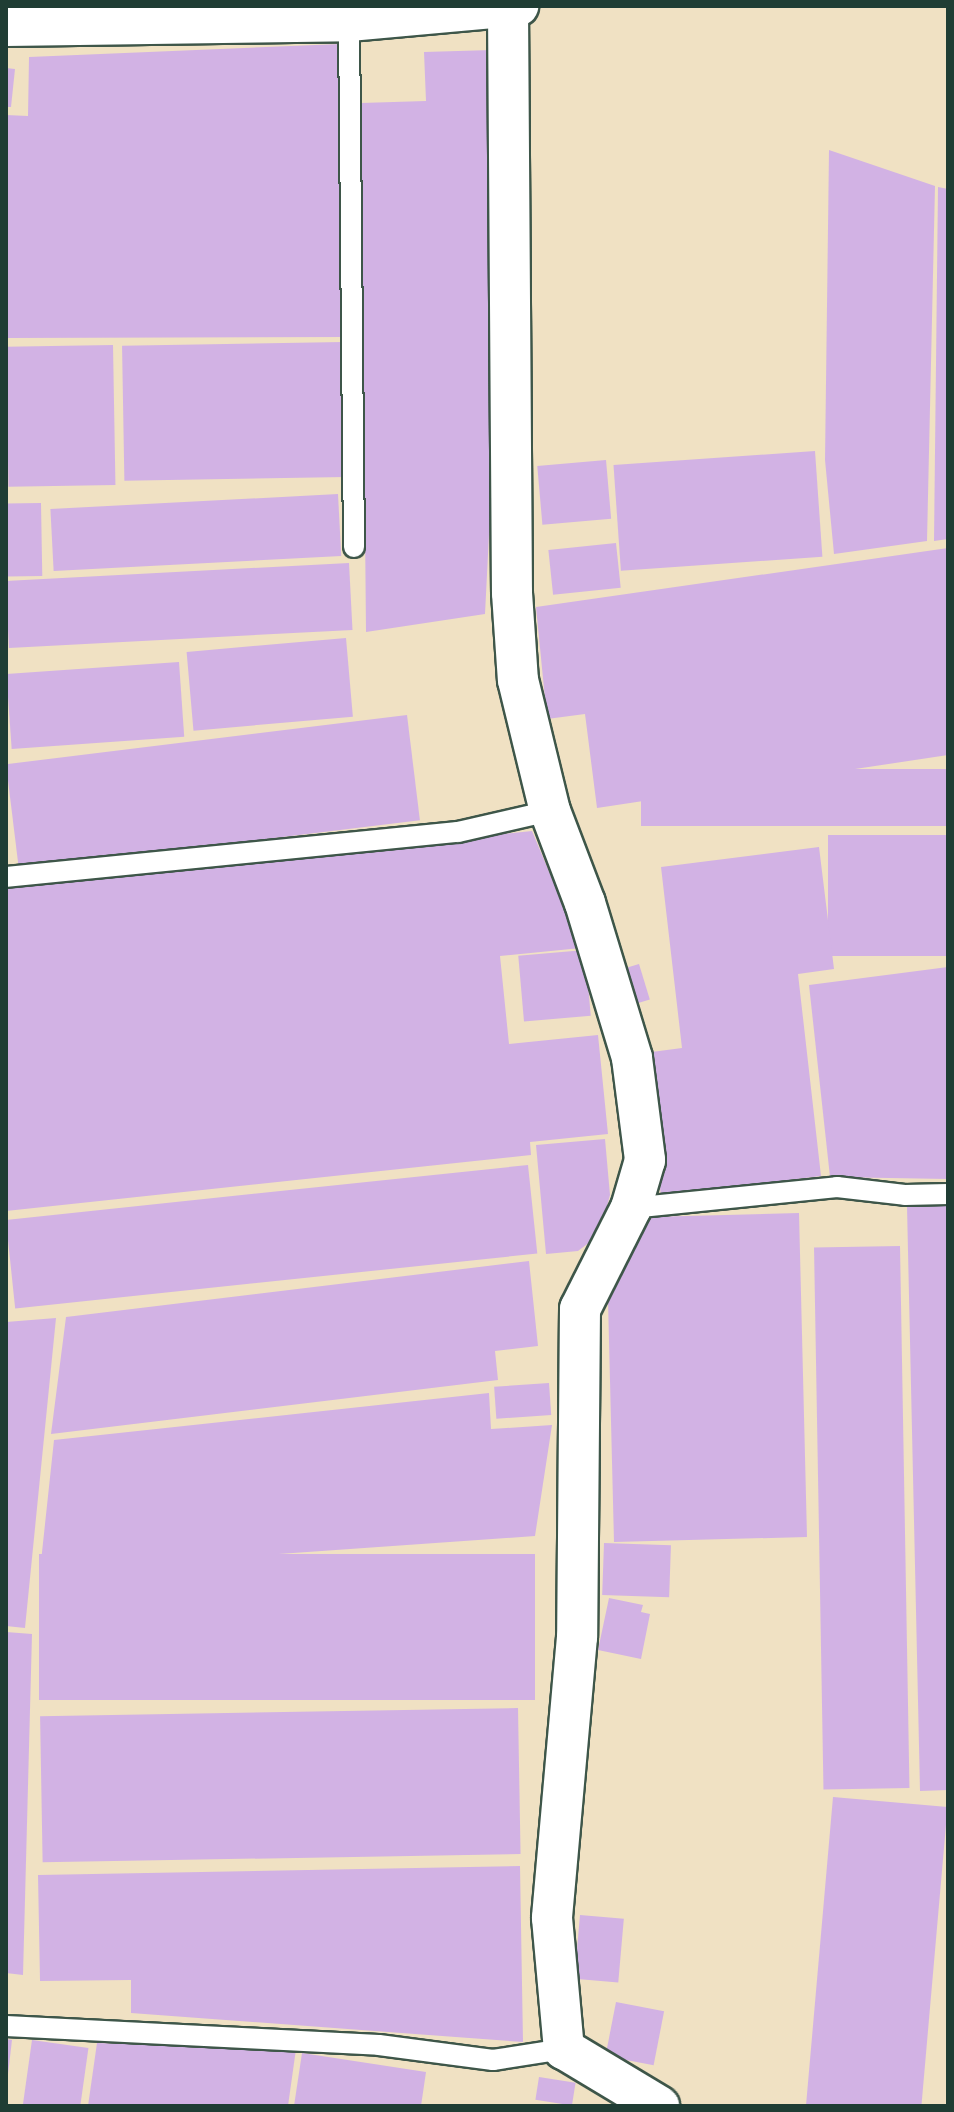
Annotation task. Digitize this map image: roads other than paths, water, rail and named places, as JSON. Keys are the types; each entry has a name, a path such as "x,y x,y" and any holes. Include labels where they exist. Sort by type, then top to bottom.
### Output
{"street":[{"path":"6,26 227,16 349,21 513,7 512,593 518,680 550,811 585,903 632,1058 645,1160 631,1208 580,1309 577,1637 552,1918 564,2049 659,2106"}],"lane":[{"path":"349,21 354,547"},
{"path":"6,877 458,832 550,811"},
{"path":"631,1208 837,1187 905,1195 948,1194"},
{"path":"6,2026 379,2045 493,2060 564,2049"}]}
